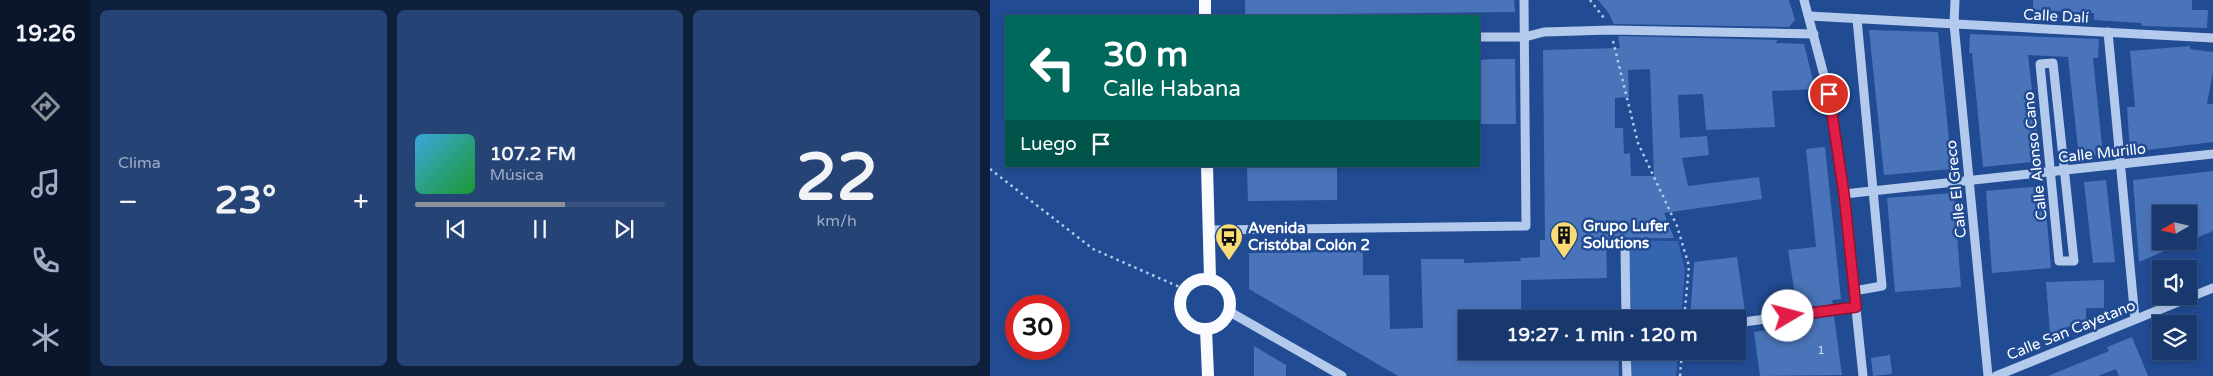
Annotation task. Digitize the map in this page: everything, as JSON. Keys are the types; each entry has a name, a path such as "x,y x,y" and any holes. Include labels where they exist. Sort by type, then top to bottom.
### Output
{"main road":[{"path":"1205,0 1205,15"},
{"path":"1207,167 1210,278"},
{"path":"1210,278 1222,284 1230,297 1230,312 1222,324 1206,329 1196,327 1184,318 1180,306 1184,289 1194,280 1210,278"},
{"path":"1206,329 1208,376"}],"street":[{"path":"1208,230 1526,226 1524,0"},
{"path":"1804,0 1829,94 1844,194 1863,376"},
{"name":"Calle El Greco","path":"1955,0 1954,24 1988,376"},
{"name":"Calle Dalí","path":"1809,16 2213,38"},
{"path":"1854,291 1882,286 1857,19"},
{"path":"1480,37 1524,36 1544,32 1610,30 1814,34"},
{"path":"2108,32 2135,319"},
{"name":"Calle Alonso Cano","path":"2053,63 2064,170 2074,261 2059,261 2040,64 2053,63"},
{"name":"Calle Murillo","path":"1844,194 2213,154"},
{"path":"1625,247 1626,310"},
{"name":"Calle San Cayetano","path":"1996,376 2213,288"},
{"path":"1746,322 1856,307"},
{"path":"1230,312 1342,376"},
{"path":"1626,360 1626,376"}],"path":[{"path":"1590,0 1605,19 1610,30 1638,143 1677,226 1689,266 1685,310"},
{"path":"990,170 1093,249 1184,289"},
{"path":"1680,376 1681,360"}],"shaded area":[{"path":"1621,240 1678,241 1685,269 1682,310 1622,310"},
{"path":"1622,360 1677,360 1676,376 1622,376"}],"building":[{"path":"1245,0 1514,0 1515,12 1245,15"},
{"path":"1598,0 1789,0 1795,20 1789,27 1614,24 1608,12"},
{"path":"2033,0 2192,0 2192,10 2208,10 2207,28 2142,26 2141,23 2094,20 2094,13 2033,10"},
{"path":"1869,30 1938,32 1952,169 1884,175"},
{"path":"1970,34 2099,39 2098,58 2093,58 2103,155 2079,157 2068,57 2028,55 2040,161 1983,167 1972,53 1969,53"},
{"path":"1618,36 1778,40 1775,43 1804,44 1815,89 1772,91 1775,127 1706,130 1703,94 1678,95 1680,138 1707,136 1709,155 1682,158 1688,186 1759,177 1762,199 1664,213 1674,238 1606,239 1607,278 1521,280 1521,310 1458,310 1458,360 1618,360 1619,376 1398,376 1249,289 1249,253 1363,251 1363,275 1389,275 1390,329 1423,328 1421,259 1464,259 1464,263 1521,261 1520,258 1540,257 1540,240 1545,240 1543,50 1620,48","holes":["1650,69 1654,176 1631,176 1630,153 1624,154 1623,128 1615,128 1615,98 1629,97 1628,70"]},
{"path":"2190,46 2190,49 2213,52 2213,72 2207,104 2213,104 2213,142 2130,152 2127,107 2135,107 2130,51"},
{"path":"1515,59 1516,124 1480,124 1480,60"},
{"path":"1825,147 1841,299 1832,300 1833,304 1797,309 1788,250 1816,247 1806,149"},
{"path":"1247,167 1337,167 1337,200 1248,201"},
{"path":"2213,171 2213,231 2198,237 2198,205 2152,205 2152,250 2166,250 2139,262 2133,180"},
{"path":"2106,180 2115,262 2093,263 2084,182"},
{"path":"2044,186 2051,268 1992,273 1986,191"},
{"path":"1954,193 1961,287 1895,292 1887,198"},
{"path":"1737,257 1745,310 1691,310 1694,262"},
{"path":"2104,280 2104,308 2086,308 2086,320 2050,334 2046,282"},
{"path":"1834,316 1842,375 1760,376 1754,332 1799,325 1799,321"},
{"path":"2132,337 2148,376 2119,376 2116,369 2098,376 2048,376 2109,351 2107,347"},
{"path":"1254,346 1286,365 1286,376 1254,376"},
{"path":"1890,355 1892,374 1873,376 1871,358"}],"place":[{"name":"Grupo Lufer Solutions","path":"1564,259"},
{"name":"Avenida Cristóbal Colón 2","path":"1229,261"}],"route":[{"path":"1788,316 1856,307 1844,194 1829,94"}]}
